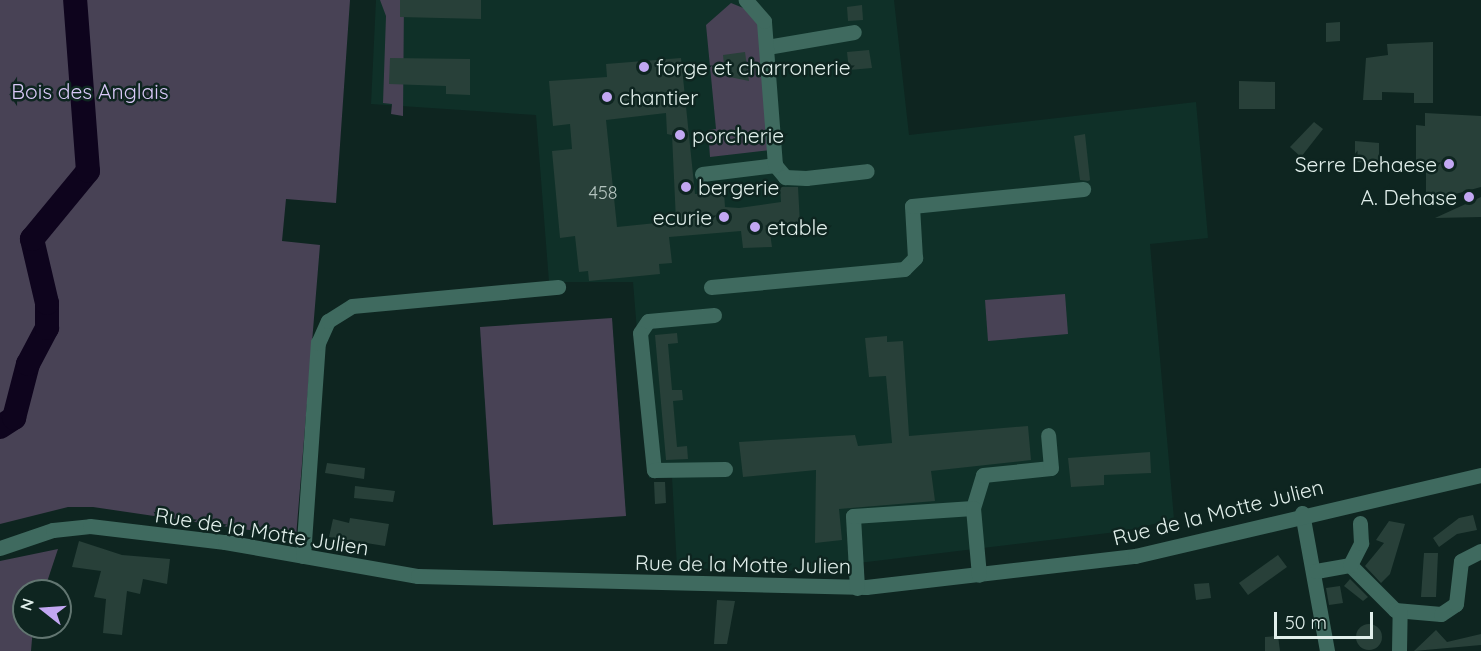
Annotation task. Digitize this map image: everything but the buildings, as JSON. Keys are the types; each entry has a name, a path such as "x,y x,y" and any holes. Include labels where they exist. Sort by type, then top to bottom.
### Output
{"street":[{"path":"746,0 759,9 767,47 774,165 785,177 806,178 867,171"},
{"path":"767,47 854,32"},
{"path":"702,174 774,165"},
{"path":"711,287 904,269 915,258 912,206 1083,189"},
{"path":"303,556 318,343 328,321 351,306 558,287"},
{"path":"714,315 648,321 642,325 641,345 654,470 725,469"},
{"path":"979,575 973,508 982,476 1051,468 1048,435"},
{"name":"Rue de la Motte Julien","path":"0,548 53,530 90,526 303,556 418,576 857,588 1135,556 1302,513 1481,475"},
{"path":"857,588 853,516 973,508"},
{"path":"1302,513 1316,571 1327,651"},
{"path":"1350,565 1361,543 1360,523"},
{"path":"1350,565 1400,612 1451,611 1461,561 1481,551"},
{"path":"1316,571 1350,565"},
{"path":"1399,651 1400,612"}],"shaded area":[{"path":"376,0 894,0 909,135 1196,102 1208,238 1150,244 1174,519 1125,531 792,571 677,568 672,477 649,478 633,282 549,282 536,115 371,104"}],"green space":[{"name":"Bois des Anglais","path":"0,0 350,0 336,203 286,199 282,241 320,245 296,537 93,507 68,507 0,524"},
{"path":"380,0 404,0 403,116 391,114 392,104 383,103 386,16"},
{"path":"731,3 758,14 770,150 710,157 708,130 716,129 706,25"},
{"path":"1065,294 1068,334 988,341 985,300"},
{"path":"612,318 626,516 493,525 480,327"},
{"path":"58,549 48,579 12,579 12,639 32,639 31,651 0,651 0,561"}],"waterway":[{"path":"0,427 14,418 28,364 47,328 47,303 32,239 88,171 75,0"}],"place":[{"name":"forge et charronerie","path":"644,67"},
{"name":"chantier","path":"607,97"},
{"name":"porcherie","path":"680,135"},
{"name":"Serre Dehaese","path":"1449,164"},
{"name":"bergerie","path":"686,187"},
{"name":"A. Dehase","path":"1469,197"},
{"name":"ecurie","path":"724,217"},
{"name":"etable","path":"755,227"}]}
